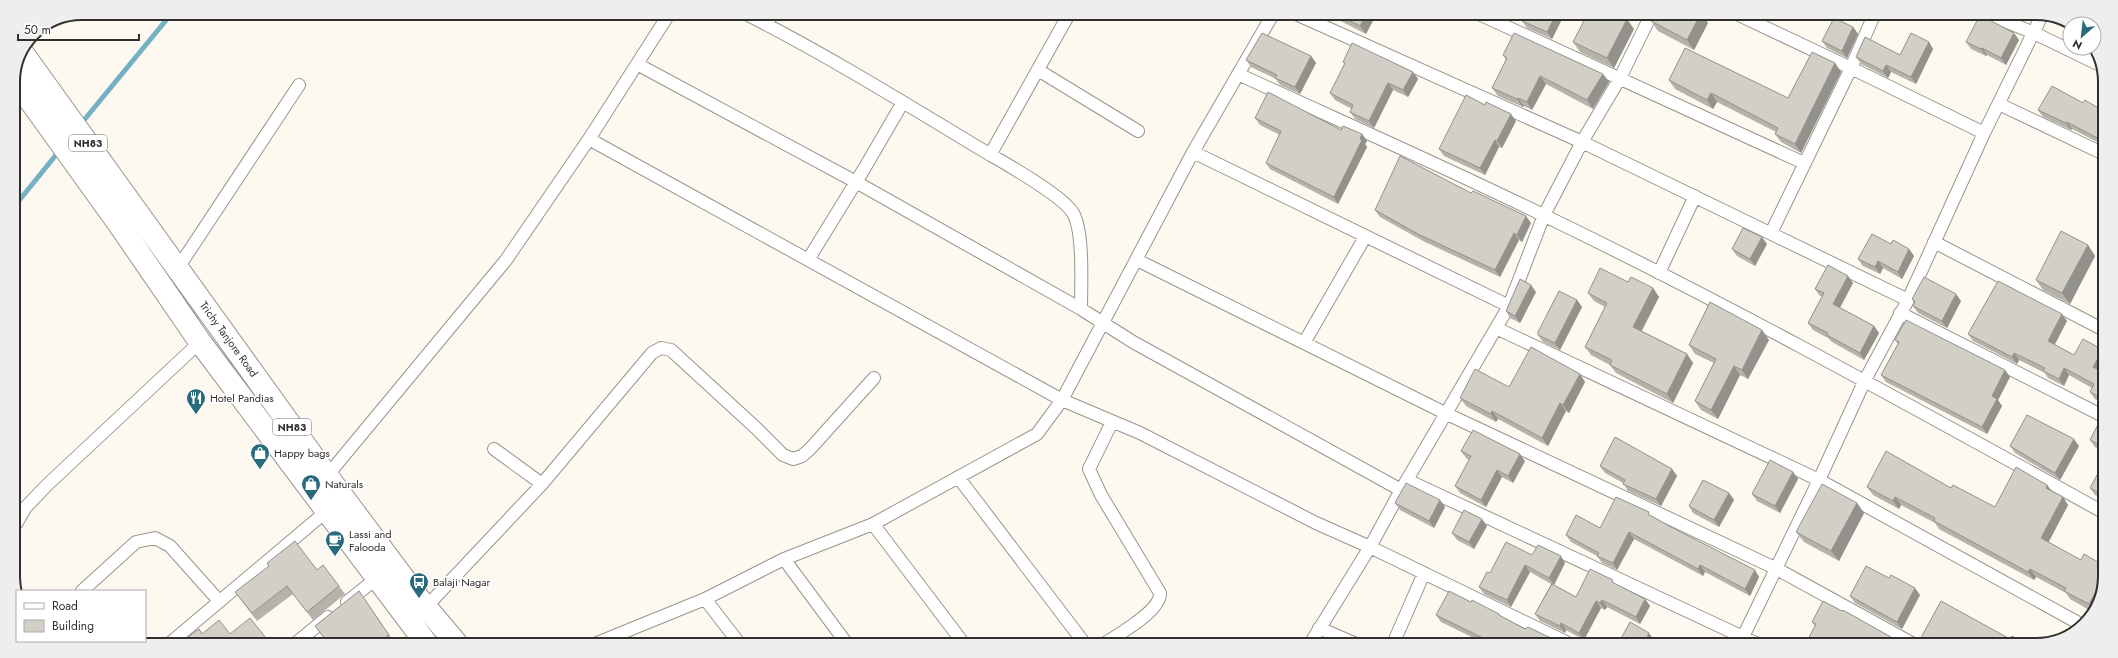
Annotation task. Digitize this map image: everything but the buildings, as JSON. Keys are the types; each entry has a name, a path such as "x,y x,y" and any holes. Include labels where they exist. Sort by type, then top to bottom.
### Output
{"highway":[{"name":"Trichy Tanjore Road","path":"25,57 328,476 426,607 452,638"},
{"name":"NH83","path":"20,86 119,224 200,342 328,510 377,578 417,638"}],"street":[{"path":"328,476 506,260 589,139 665,20"},
{"path":"758,20 902,102 1028,177 1062,202 1073,212 1079,242 1082,309"},
{"path":"766,24 769,20"},
{"path":"990,155 1066,20"},
{"path":"618,638 704,599 784,559 873,524 1037,434 1062,400 1193,152 1269,20"},
{"path":"1309,20 1582,142 1908,300"},
{"path":"1492,20 1804,163"},
{"path":"1313,638 1370,547 1404,485 1509,306 1544,215 1582,142 1620,78 1649,20"},
{"path":"1750,20 1984,134"},
{"path":"1771,233 1851,68 1872,20"},
{"path":"2002,20 2034,33 2094,62"},
{"path":"1743,638 1777,569 1865,380 1908,300 1984,134 2040,20"},
{"path":"637,64 856,182 1082,309 1133,342 1404,485 1738,638"},
{"path":"1038,70 1138,131"},
{"path":"1238,74 1544,215 1659,273 1865,380 2098,509"},
{"path":"178,268 299,85"},
{"path":"808,260 856,182 902,102"},
{"path":"1999,104 2098,151"},
{"path":"589,139 1062,400 1140,433 1316,523 1370,547 1558,638"},
{"path":"1193,152 1364,237 1509,306"},
{"path":"1659,273 1694,196"},
{"path":"1304,343 1364,237"},
{"path":"1934,242 2098,327"},
{"path":"1137,260 1447,414 1777,569 1902,638"},
{"path":"1900,313 2098,413"},
{"path":"1496,328 1819,480 2077,622"},
{"path":"20,517 26,507 47,486 200,342"},
{"path":"426,607 542,484 652,353 661,348 671,350 756,428 783,455 793,458 802,456 810,449 874,378"},
{"path":"1113,638 1154,609 1161,599 1160,593 1101,495 1089,469 1115,423"},
{"path":"494,449 542,484"},
{"path":"958,477 1080,638"},
{"path":"176,638 328,510"},
{"path":"873,524 959,638"},
{"path":"83,590 136,542 155,538 170,546 219,601"},
{"path":"784,559 843,638"},
{"path":"1396,638 1424,573"},
{"path":"302,638 377,578"},
{"path":"704,599 735,638"},
{"path":"1319,628 1342,638"}],"waterway":[{"path":"80,125 166,20"},
{"path":"20,199 60,150"}],"place":[{"name":"Hotel Pandias","path":"196,415"},
{"name":"Happy bags","path":"260,470"},
{"name":"Naturals","path":"311,501"},
{"name":"Lassi and Falooda","path":"335,557"},
{"name":"Balaji Nagar","path":"419,599"}]}
